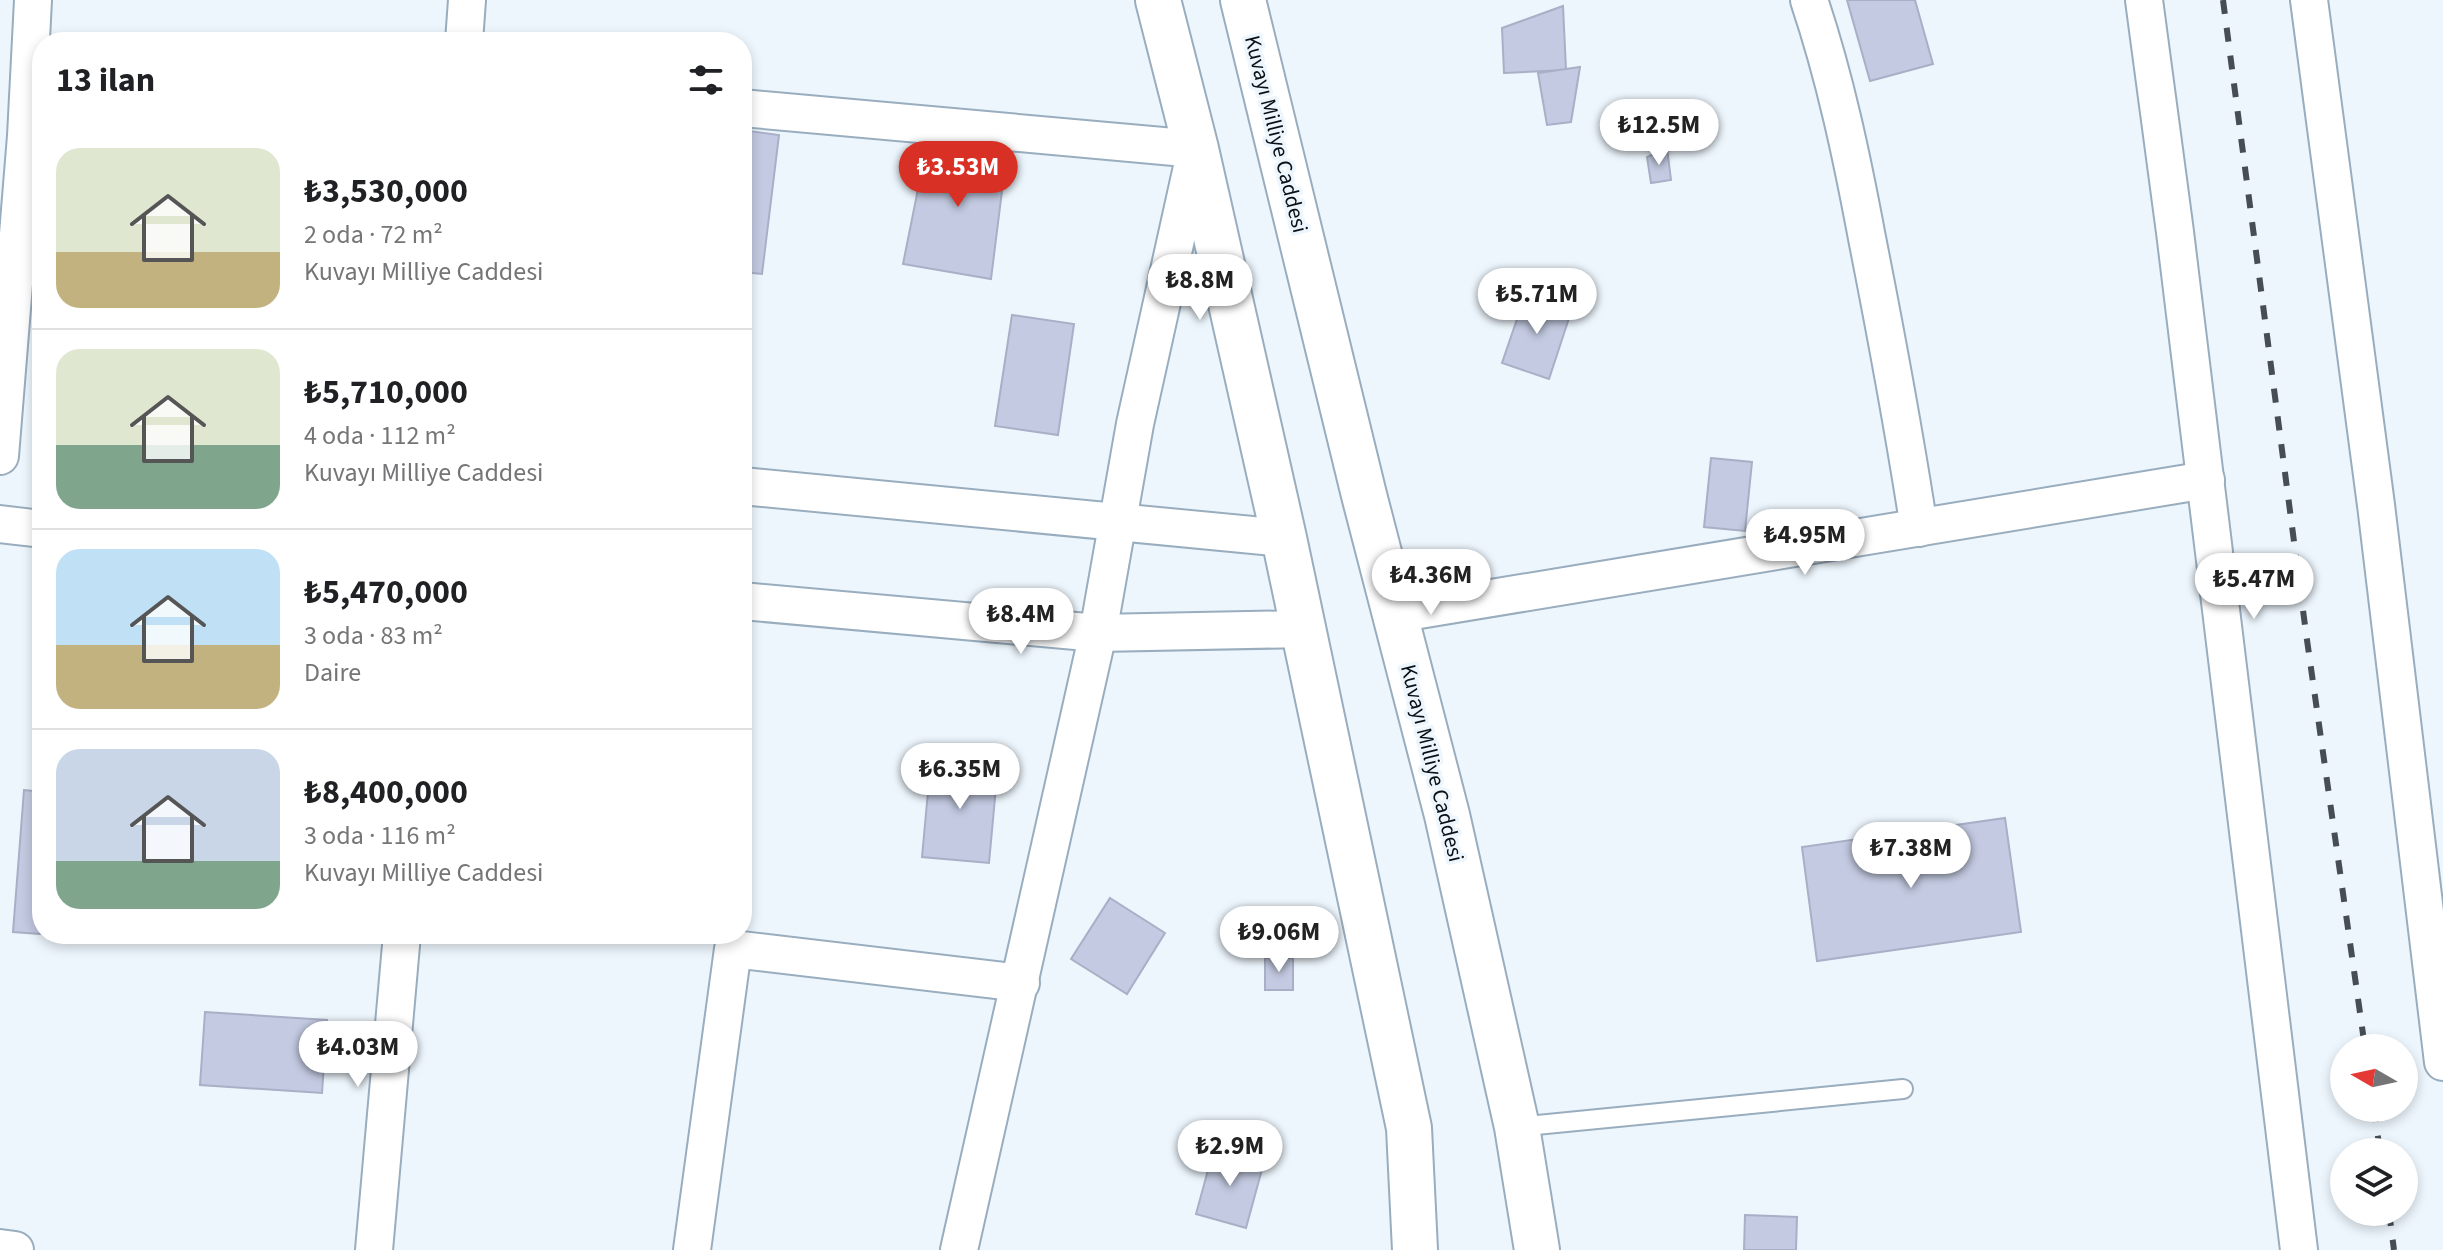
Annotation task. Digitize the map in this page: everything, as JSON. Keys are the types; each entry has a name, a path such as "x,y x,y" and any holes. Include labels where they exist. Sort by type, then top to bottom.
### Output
{"main road":[{"path":"1158,0 1196,149 1284,538 1409,1128 1415,1250"},
{"name":"Kuvayı Milliye Caddesi","path":"1243,0 1447,815 1517,1127 1537,1250"}],"street":[{"path":"0,456 19,273 33,0"},
{"path":"465,32 467,0"},
{"path":"1809,0 1826,50 1859,194 1897,389 1919,528"},
{"path":"2144,0 2206,480 2299,1250"},
{"path":"2309,0 2378,520 2443,1062"},
{"path":"752,109 1196,149 1135,424 1098,633 959,1250"},
{"path":"1395,614 2206,480"},
{"path":"752,487 1284,538"},
{"path":"0,524 32,528"},
{"path":"752,602 1098,633 1304,629"},
{"path":"374,1250 401,944"},
{"path":"692,1250 733,949 1021,983"},
{"path":"0,1248 15,1250"}],"lane":[{"path":"1517,1127 1903,1089"}],"building":[{"path":"1847,0 1915,0 1933,64 1870,81"},
{"path":"1563,6 1566,70 1504,73 1502,28"},
{"path":"1580,67 1571,122 1547,125 1538,73"},
{"path":"752,131 779,135 762,274 752,273"},
{"path":"1008,143 991,279 903,264 927,144"},
{"path":"1667,148 1671,180 1651,183 1647,157"},
{"path":"1526,293 1572,309 1549,379 1502,363"},
{"path":"1012,315 1074,324 1058,435 995,426"},
{"path":"1711,458 1752,462 1745,531 1704,527"},
{"path":"931,759 998,765 989,863 922,857"},
{"path":"24,790 32,791 32,933 13,932"},
{"path":"2005,818 2021,932 1817,961 1802,847"},
{"path":"1110,898 1165,933 1127,994 1071,959"},
{"path":"1265,958 1293,958 1293,990 1265,990"},
{"path":"205,1012 327,1020 322,1093 200,1085"},
{"path":"1214,1148 1264,1162 1246,1228 1196,1214"},
{"path":"1745,1215 1797,1217 1796,1250 1744,1250"}],"railway":[{"path":"2223,0 2306,633 2363,1034"},
{"path":"2376,1122 2378,1138"},
{"path":"2391,1226 2394,1250"}]}
